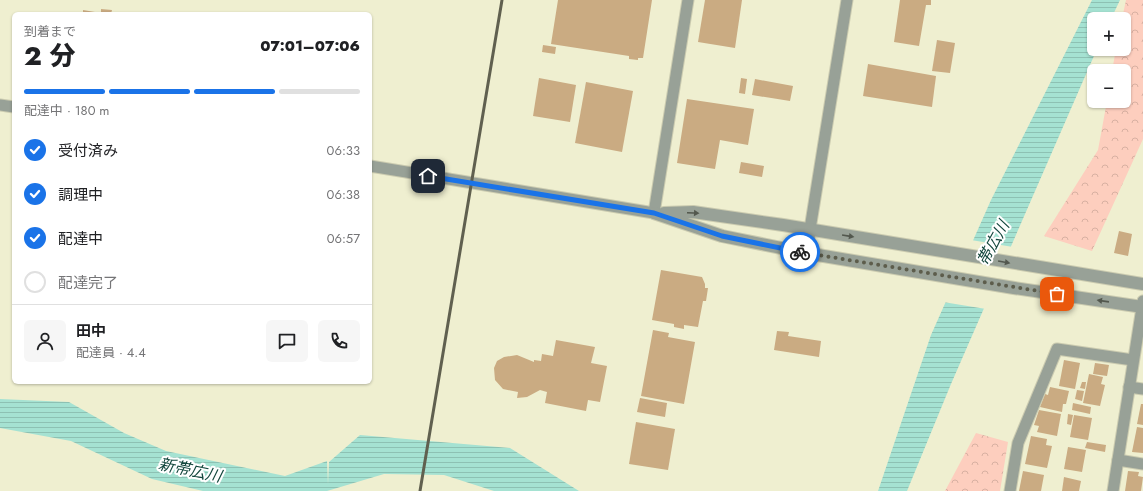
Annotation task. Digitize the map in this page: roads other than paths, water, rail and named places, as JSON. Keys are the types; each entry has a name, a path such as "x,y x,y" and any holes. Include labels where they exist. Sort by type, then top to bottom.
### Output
{"street":[{"path":"654,213 688,0"},
{"path":"806,253 847,0"},
{"path":"0,105 12,107"},
{"path":"372,166 654,213 722,236 806,253 1014,288 1143,305 1113,491"},
{"path":"654,213 693,212 810,229 1143,284"},
{"path":"1010,491 1018,443 1057,349 1133,360"},
{"path":"1129,387 1143,389"},
{"path":"1118,460 1143,464"}],"water":[{"name":"帯広川","path":"1092,0 1120,0 1114,12 1087,12 1087,56 1094,56 1090,64 1087,64 1087,72 951,384 907,491 878,491 931,335 991,200"},
{"name":"新帯広川","path":"0,399 69,402 124,433 166,451 285,476 327,461 328,484 329,462 360,435 510,448 579,491 494,491 444,475 384,474 327,491 203,491 152,479 71,441 0,428"}],"railway":[{"path":"420,491 502,0"}]}
